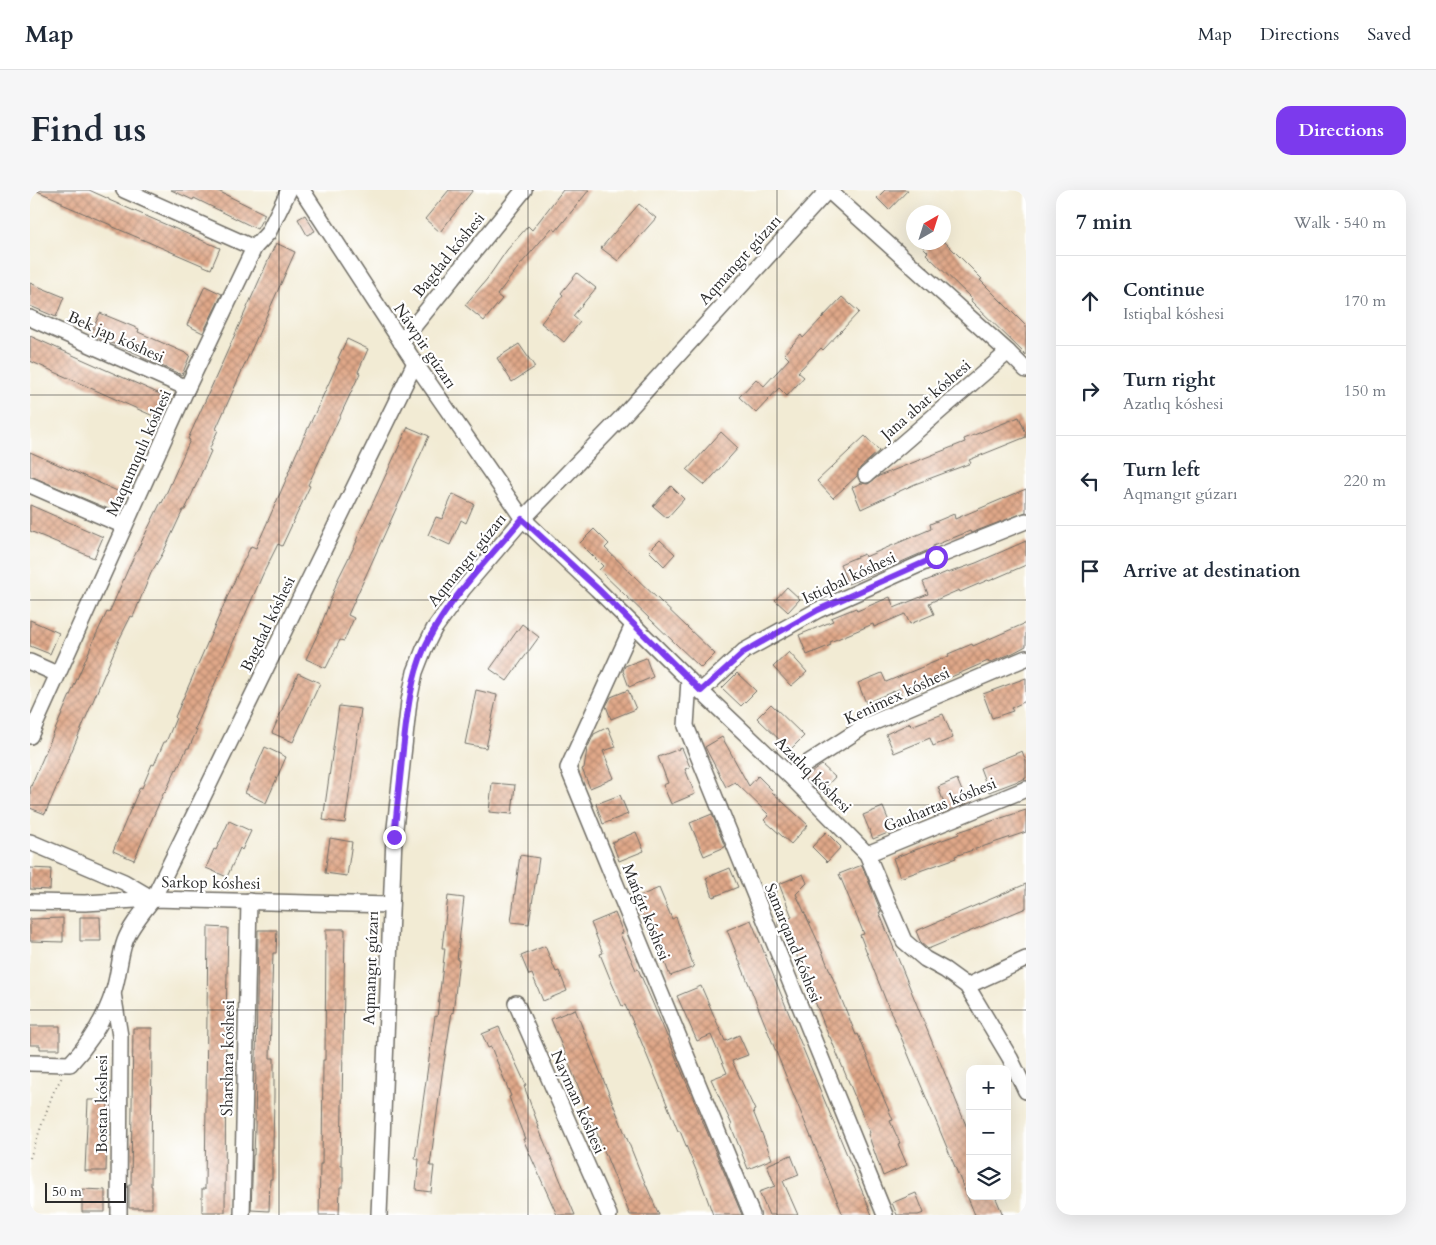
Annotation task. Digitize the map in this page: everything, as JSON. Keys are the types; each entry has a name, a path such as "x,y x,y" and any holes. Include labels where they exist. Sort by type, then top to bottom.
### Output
{"street":[{"path":"124,190 254,248"},
{"name":"Maqtumqulı kóshesi","path":"30,736 187,388 254,248 268,233 289,190"},
{"name":"Náwpir gúzarı","path":"302,190 415,363 522,519"},
{"name":"Bagdad kóshesi","path":"401,342 524,190"},
{"path":"828,190 1026,370"},
{"name":"Aqmangıt gúzarı","path":"378,1215 394,837 406,722 415,672 424,649 434,629 463,589 522,519 620,419 828,190"},
{"name":"Bek jap kóshesi","path":"30,318 187,388"},
{"name":"Jana abat kóshesi","path":"866,475 1008,352"},
{"name":"Bagdad kóshesi","path":"113,993 126,940 136,922 153,899 415,363"},
{"path":"30,485 124,526"},
{"name":"Azatlıq kóshesi","path":"522,519 598,589 867,854 904,941 925,959 945,970 967,986 1010,1058 1026,1091"},
{"name":"Istiqbal kóshesi","path":"701,691 744,652 818,610 936,557 1026,521"},
{"name":"Mańǵıt kóshesi","path":"633,625 568,768 752,1215"},
{"name":"Kenimex kóshesi","path":"789,776 865,726 1026,658"},
{"path":"30,662 57,674"},
{"name":"Samarqand kóshesi","path":"689,680 686,726 885,1215"},
{"name":"Gauhartas kóshesi","path":"867,854 1026,789"},
{"path":"30,842 124,882 153,899"},
{"name":"Sarkop kóshesi","path":"30,902 85,903 153,899 391,905"},
{"name":"Sharshara kóshesi","path":"242,1215 249,901"},
{"path":"967,986 1026,959"},
{"path":"30,1063 70,1064 85,1048 96,1032 113,993"},
{"name":"Bostan kóshesi","path":"113,993 120,1036 119,1215"},
{"name":"Nayman kóshesi","path":"516,1003 609,1215"}],"path":[{"path":"30,1158 53,1093 70,1064"}],"building":[{"path":"35,190 89,190 220,248 211,269 111,226"},
{"path":"171,190 216,190 265,214 257,229 194,198 193,200"},
{"path":"449,190 473,190 440,232 425,219"},
{"path":"563,190 589,190 556,231 552,228 520,265 497,295 502,299 484,321 465,305 487,279 507,250 528,226 532,230"},
{"path":"885,190 908,190 889,210 877,198"},
{"path":"639,204 656,218 618,261 601,248"},
{"path":"305,215 315,231 307,235 298,219"},
{"path":"276,243 295,252 216,429 218,430 209,450 211,451 185,510 183,510 163,553 151,573 133,617 131,616 119,640 45,814 30,808 30,789 33,781 96,635 107,612 109,613 129,567 162,503 190,440 188,439"},
{"path":"951,248 982,279 980,280 1026,326 1026,355 926,254 928,252 926,250 951,250"},
{"path":"577,273 596,288 573,316 580,322 564,342 541,323"},
{"path":"30,283 64,297 56,317 30,306"},
{"path":"205,286 222,294 203,333 187,325"},
{"path":"842,297 859,312 823,350 821,348 798,372 804,377 787,396 779,388 756,413 739,397 756,379 764,386 789,359 784,354 801,335 803,338"},
{"path":"100,313 139,329 138,332 190,355 182,375 91,334"},
{"path":"30,336 169,398 160,419 30,361"},
{"path":"347,339 368,349 358,372 360,373 308,485 310,486 282,546 278,544 263,574 195,729 197,730 189,748 187,748 164,792 134,860 113,851 140,787 142,788 152,764 154,765 164,742 166,742 175,717 240,568 251,546 256,548 296,454 340,359 338,358"},
{"path":"519,344 535,367 512,382 497,358"},
{"path":"1019,417 1026,437 969,460 971,463 915,484 861,509 852,487 862,483 868,484 879,476 965,442 964,439"},
{"path":"408,427 429,436 348,615 354,618 344,641 340,640 326,668 306,659 319,631 338,579"},
{"path":"721,432 738,448 705,485 687,470"},
{"path":"865,436 879,451 860,468 857,476 833,498 817,481"},
{"path":"30,452 124,494 116,512 30,476"},
{"path":"671,486 684,499 667,518 653,506"},
{"path":"1026,489 1026,512 971,533 970,531 848,584 840,564 864,554 865,557 931,529 930,524 954,514 955,519"},
{"path":"453,494 474,504 466,523 461,520 450,545 428,535 436,517 442,519"},
{"path":"30,505 103,537 94,558 30,531"},
{"path":"594,529 609,544 605,548 715,654 701,668 599,570 603,566 580,543"},
{"path":"660,540 675,554 664,566 649,551"},
{"path":"1026,541 1026,565 929,603 934,614 910,624 905,614 874,627 873,624 830,642 831,645 807,655 799,635 833,621 831,618 856,608 857,611 890,597 894,608 928,594 923,582 976,563"},
{"path":"787,587 800,599 788,612 775,600"},
{"path":"30,620 59,633 50,654 30,646"},
{"path":"1026,623 1026,646 1013,653 989,663 988,661 903,698 899,689 866,703 858,683 882,673 886,682 949,656 948,654 972,644 973,646"},
{"path":"522,624 539,637 507,681 490,669"},
{"path":"789,652 807,672 791,686 773,667"},
{"path":"646,658 653,677 629,687 623,671 625,666"},
{"path":"298,673 320,683 293,742 272,733"},
{"path":"737,673 756,691 741,706 722,688"},
{"path":"1026,678 1026,701 1011,708 1013,711 992,718 983,694"},
{"path":"476,690 497,695 486,748 465,744"},
{"path":"628,690 636,709 611,719 606,706 611,697"},
{"path":"771,704 804,736 790,750 757,718"},
{"path":"339,706 361,709 345,823 323,820"},
{"path":"943,714 953,738 933,746 930,738 894,753 886,734 910,723 911,726"},
{"path":"608,727 616,747 603,751 614,778 590,788 582,769 584,768 587,749 594,734"},
{"path":"722,737 749,786 758,776 772,792 808,825 791,844 764,820 769,815 735,782 726,787 705,747"},
{"path":"265,747 286,757 266,803 245,793"},
{"path":"682,748 690,767 685,769 695,794 671,804 663,785 668,783 658,757"},
{"path":"1022,751 1026,761 1026,778 989,792 980,768"},
{"path":"822,765 835,777 821,792 805,777"},
{"path":"957,779 967,803 947,811 938,787"},
{"path":"492,783 515,785 512,814 489,812"},
{"path":"620,795 628,814 603,824 596,804"},
{"path":"883,807 893,831 873,839 863,815"},
{"path":"1026,810 1026,832 955,856 956,858 900,878 893,858 959,834 958,832"},
{"path":"712,814 725,847 704,856 690,823"},
{"path":"229,821 251,831 242,850 240,848 227,877 206,868"},
{"path":"636,832 644,851 619,861 612,842"},
{"path":"826,832 841,847 827,862 812,847"},
{"path":"330,838 352,842 347,876 325,873"},
{"path":"520,855 539,858 529,924 511,922"},
{"path":"862,865 881,912 879,912 966,1125 966,1193 886,1001 860,935 864,934 839,874"},
{"path":"30,868 51,869 50,890 30,889"},
{"path":"730,868 738,887 713,897 706,878"},
{"path":"803,874 807,883 796,894 819,944 856,1035 858,1034 893,1120 890,1121 907,1165 883,1176 868,1134 870,1133 795,951 781,922 792,917 779,884"},
{"path":"1026,884 1026,908 928,949 921,943 916,931"},
{"path":"659,888 672,919 676,917 694,967 670,976 647,915 643,917 635,898"},
{"path":"448,896 464,898 453,1013 442,1075 430,1166 434,1166 431,1192 416,1190 419,1159 415,1159 435,1016 437,1017 445,948 442,948"},
{"path":"615,913 623,933 620,934 636,970 638,969 742,1215 713,1215 680,1131 678,1131 636,1029 625,1005 622,1006 611,981 600,954 603,953 591,923"},
{"path":"80,917 100,917 101,941 80,941"},
{"path":"63,918 63,942 30,941 30,919"},
{"path":"751,920 872,1215 843,1215 781,1064 727,930"},
{"path":"208,927 228,928 225,1212 202,1212 202,1189 205,1189"},
{"path":"326,929 345,929 341,1165 343,1165 343,1187 340,1187 339,1215 319,1215 320,1164 322,1164 323,1060 325,1060"},
{"path":"258,930 277,930 276,953 273,953 271,1017 270,1058 274,1058 274,1095 272,1179 270,1179 269,1211 251,1210 255,1127"},
{"path":"545,946 556,972 559,971 567,991 543,1001 532,974 529,975 521,956"},
{"path":"701,986 725,1041 739,1035 748,1055 732,1061 755,1110 753,1111 772,1159 748,1169 732,1125 711,1079 727,1073 711,1035 697,1041 677,996"},
{"path":"575,1009 659,1215 630,1215 551,1019"},
{"path":"30,1026 60,1026 60,1049 40,1049 40,1045 30,1045"},
{"path":"499,1027 526,1085 524,1086 538,1127 575,1215 557,1215 523,1139 525,1139 509,1097 511,1096 491,1047 488,1048 482,1034"},
{"path":"133,1028 152,1028 152,1208 129,1208"},
{"path":"88,1100 108,1100 106,1171 85,1171"},
{"path":"791,1155 799,1175 783,1181 798,1215 769,1215 759,1192 775,1186 767,1165"},
{"path":"82,1189 105,1190 105,1212 82,1212"},
{"path":"916,1193 924,1213 918,1215 897,1215 892,1203"},
{"path":"969,1200 997,1200 1003,1215 975,1215"}],"route":[{"path":"394,837 409,701 415,672 424,649 434,629 463,589 522,519 598,589 701,691 744,652 818,610 936,557"}]}
